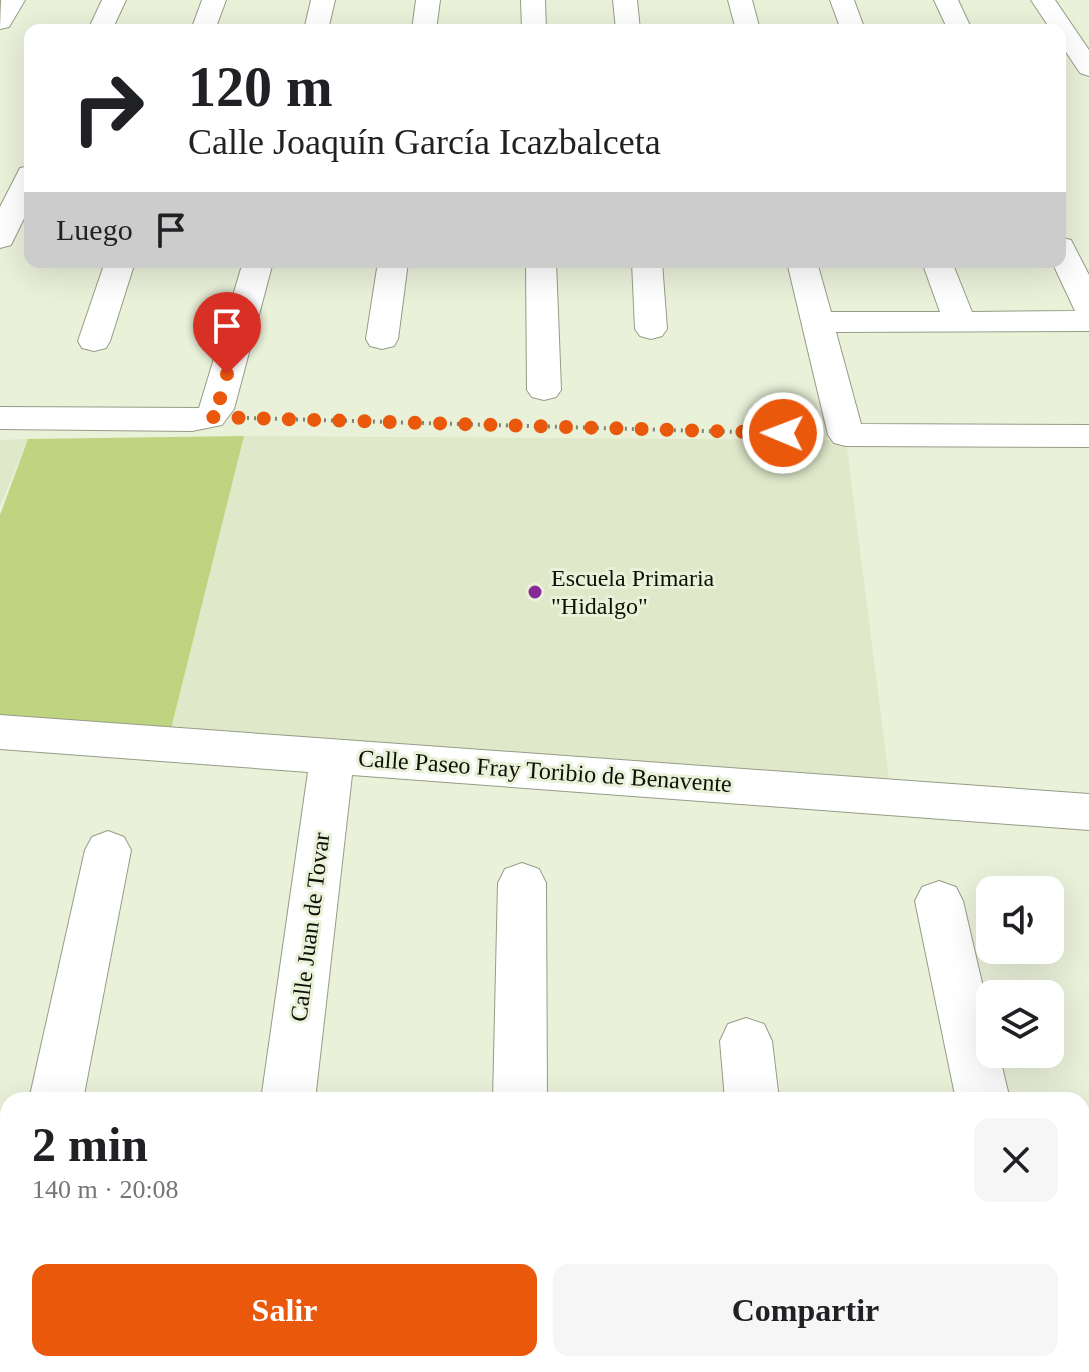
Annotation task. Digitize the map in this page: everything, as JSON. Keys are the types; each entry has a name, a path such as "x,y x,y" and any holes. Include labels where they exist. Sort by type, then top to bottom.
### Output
{"street":[{"path":"0,22 13,0"},
{"path":"103,24 114,0"},
{"path":"205,24 214,0"},
{"path":"317,24 323,0"},
{"path":"425,24 428,0"},
{"path":"533,0 534,24"},
{"path":"625,0 627,24"},
{"path":"740,0 746,24"},
{"path":"842,0 851,24"},
{"path":"946,0 957,24"},
{"path":"1043,0 1059,24"},
{"path":"1066,34 1089,68"},
{"path":"0,239 24,187"},
{"path":"1066,259 1089,309"},
{"path":"94,341 118,268"},
{"path":"0,418 192,420 215,410 256,268"},
{"path":"382,339 392,268"},
{"path":"541,268 544,390"},
{"path":"647,268 651,329"},
{"path":"804,268 844,429 1089,436"},
{"path":"939,268 959,321"},
{"path":"817,322 1089,321"},
{"name":"Calle Paseo Fray Toribio de Benavente","path":"0,732 1089,812"},
{"name":"Calle Juan de Tovar","path":"289,1092 332,755"},
{"path":"58,1092 108,850"},
{"path":"520,1092 522,883"},
{"path":"939,901 981,1092"},
{"path":"746,1041 751,1092"}],"path":[{"path":"215,410 844,429"}],"shaded area":[{"name":"Escuela Primaria \"Hidalgo\"","path":"244,436 846,440 893,810 167,745"},
{"path":"28,439 0,506 0,440"}],"green space":[{"path":"244,436 167,745 0,734 0,515 28,439"}],"place":[{"name":"Escuela Primaria \"Hidalgo\"","path":"535,592"}],"route":[{"path":"227,374 217,409 210,417 783,433"}]}
